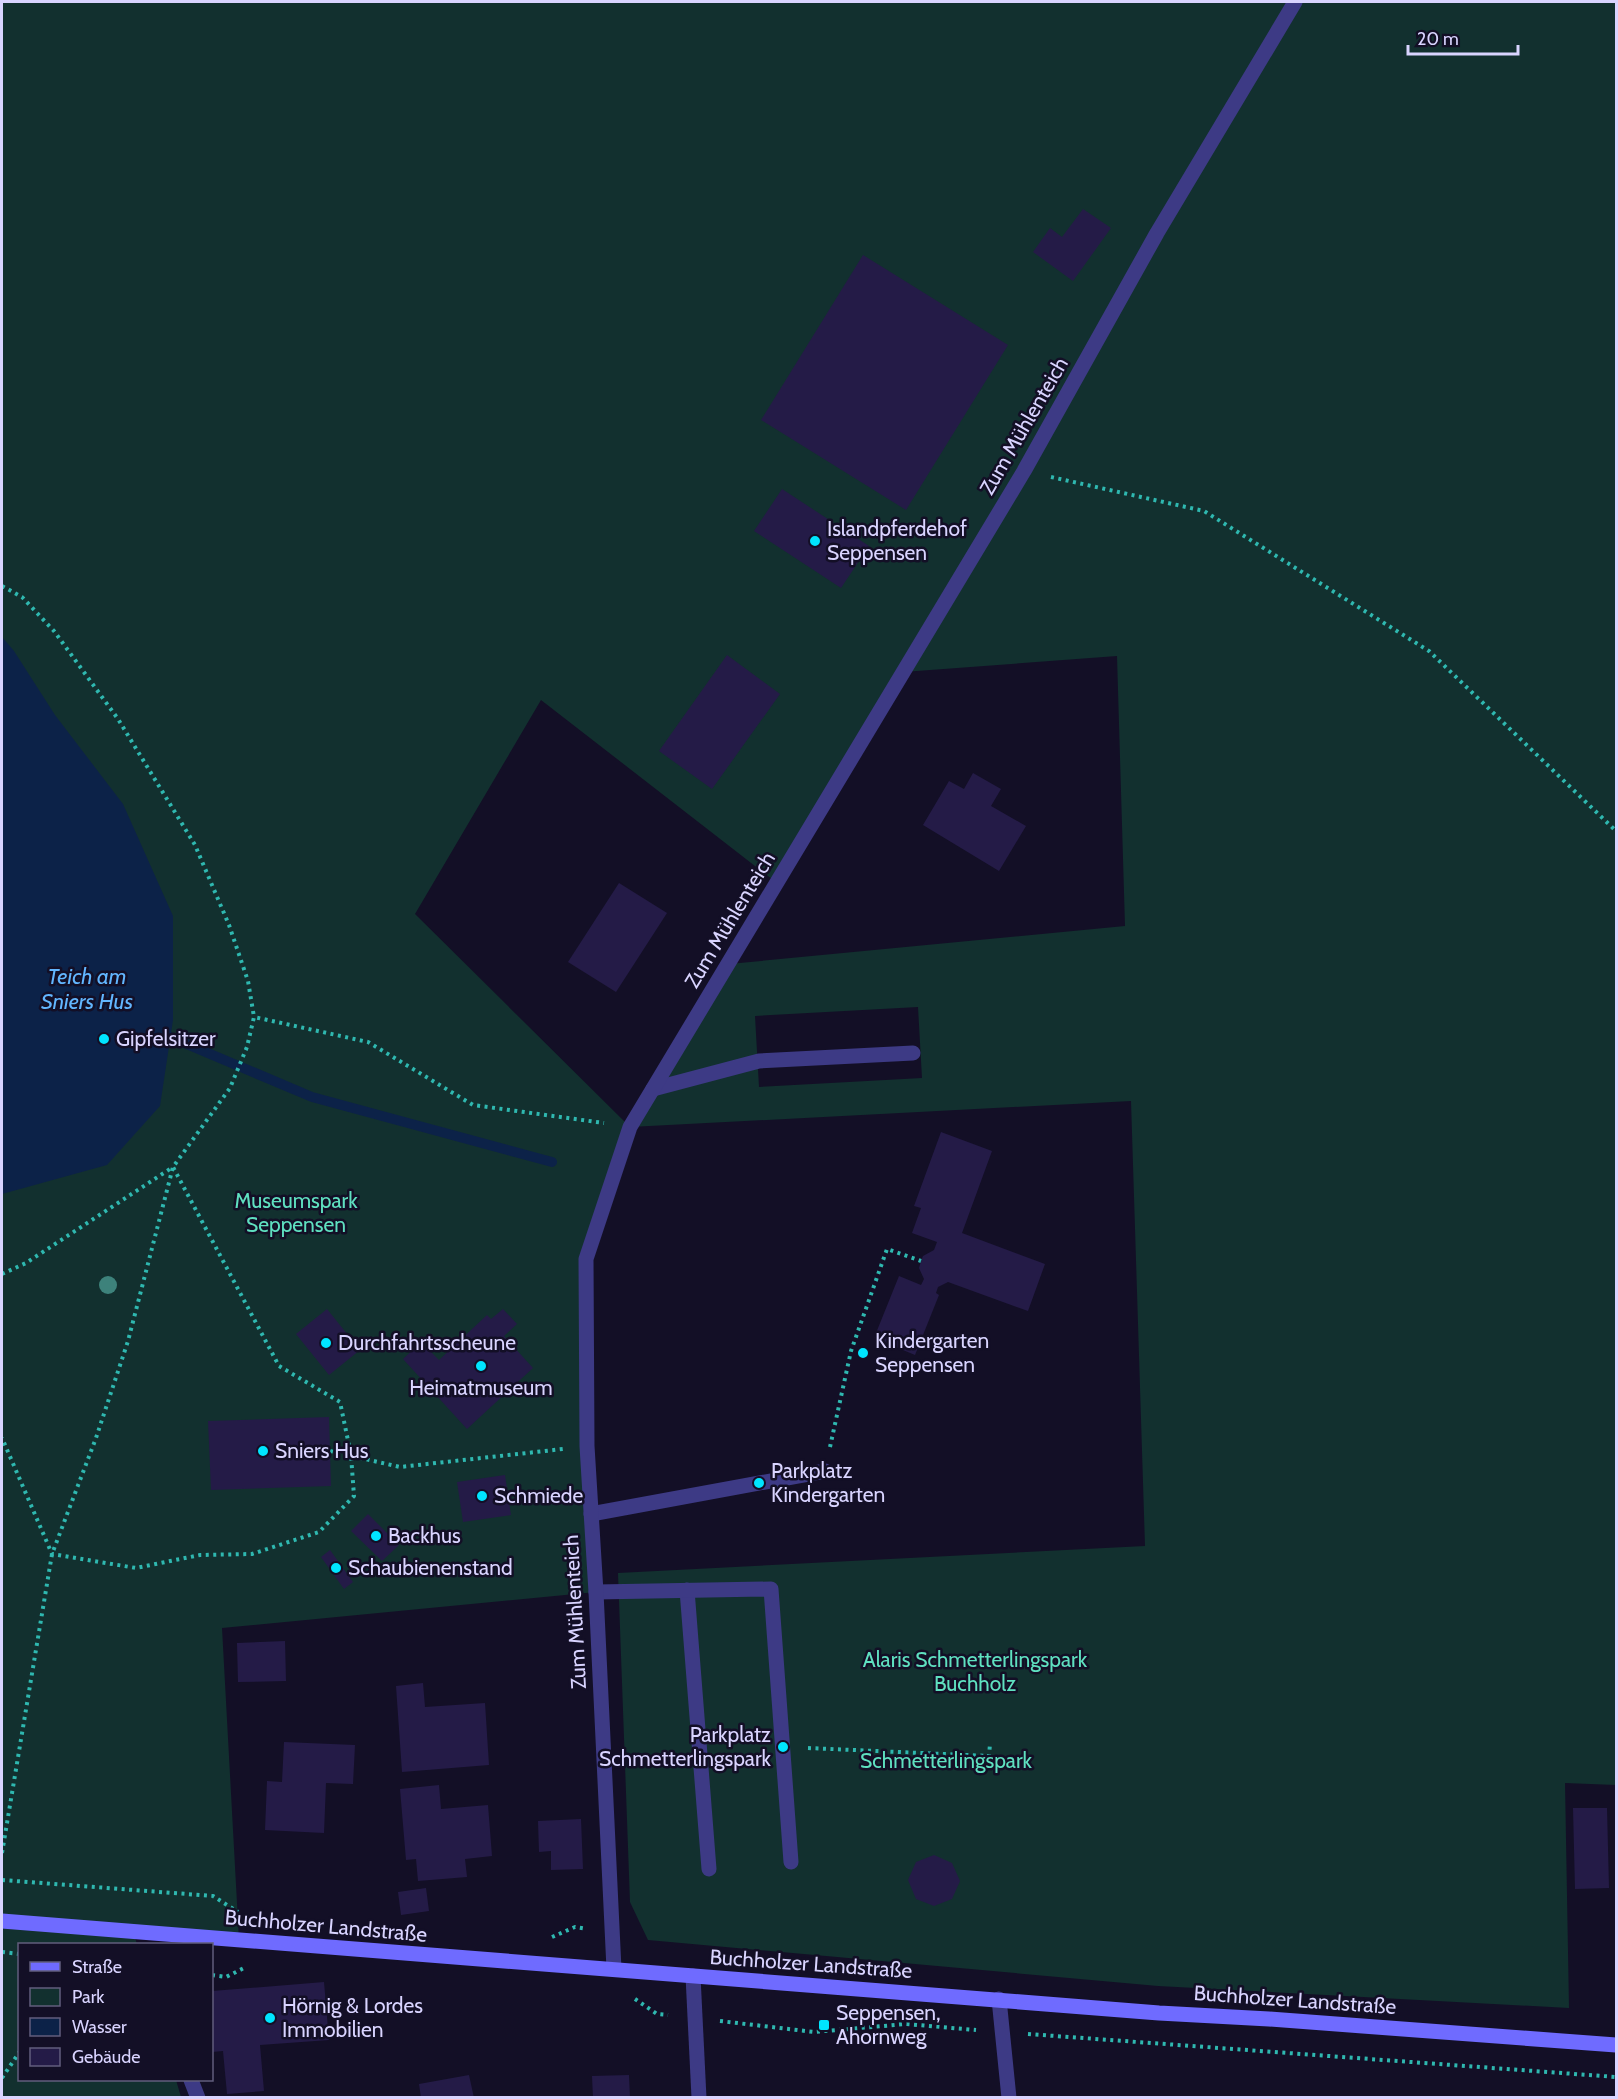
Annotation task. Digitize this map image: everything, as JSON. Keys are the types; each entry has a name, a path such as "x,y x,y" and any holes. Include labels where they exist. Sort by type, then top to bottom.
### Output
{"main road":[{"name":"Buchholzer Landstraße","path":"2,1921 157,1939 614,1970 1617,2045"}],"street":[{"name":"Zum Mühlenteich","path":"614,1970 587,1446 586,1259 630,1127 1024,471 1157,233 1295,2"},
{"path":"654,1089 759,1061 913,1053"},
{"path":"591,1514 825,1471"},
{"path":"596,1592 771,1589 791,1862"},
{"path":"687,1590 709,1869"},
{"path":"693,1976 699,2097"},
{"path":"999,2000 1009,2097"},
{"path":"192,2081 198,2097"}],"path":[{"path":"1024,471 1204,511 1429,651 1617,831"},
{"path":"2,586 22,597 54,631 118,719 195,845 229,925 248,981 254,1017 247,1047 230,1088 173,1167 26,1263 2,1274"},
{"path":"254,1017 368,1042 473,1105 630,1127"},
{"path":"52,1554 136,1568 200,1555 252,1554 319,1532 354,1496 351,1455 340,1402 279,1366 173,1167"},
{"path":"2,1853 52,1554 96,1438 128,1341 173,1167"},
{"path":"837,1416 851,1351 887,1249 921,1261"},
{"path":"2,1438 52,1554"},
{"path":"330,1451 400,1467 587,1446"},
{"path":"783,1748 989,1756 990,1744"},
{"path":"2,1880 213,1896 246,1917"},
{"path":"545,1940 576,1927 612,1932"},
{"path":"2,1952 18,1954"},
{"path":"695,2020 813,2032 906,2024 1617,2078"},
{"path":"2,2078 18,2054"}],"green space":[{"path":"2,2 1616,2 1616,1785 1565,1783 1569,2008 1158,1986 648,1940 630,1902 618,1573 1145,1546 1131,1101 630,1127 586,1259 596,1592 222,1628 239,1940 133,1932 137,1943 18,1943 18,2081 176,2081 181,2097 2,2098","holes":["1117,656 1125,926 729,964 630,1127 415,914 541,700 777,883 903,672","918,1007 922,1078 759,1087 755,1016"]}],"water":[{"name":"Teich am Sniers Hus","path":"2,637 14,651 55,715 123,804 173,916 173,1020 160,1106 107,1165 2,1194"}],"building":[{"path":"1083,209 1111,228 1073,281 1033,252 1050,228 1062,237"},
{"path":"863,255 1008,345 906,510 761,420"},
{"path":"782,489 869,546 841,588 754,531"},
{"path":"727,655 780,694 712,789 659,751"},
{"path":"973,773 1001,789 991,806 1026,826 999,871 923,825 949,781 964,789"},
{"path":"619,883 667,913 616,992 568,962"},
{"path":"941,1132 992,1151 962,1233 1045,1264 1028,1311 948,1282 938,1287 936,1293 939,1295 915,1355 874,1338 899,1276 921,1285 924,1279 919,1268 921,1261 923,1256 934,1250 937,1242 912,1233 921,1208 914,1206"},
{"name":"Durchfahrtsscheune","path":"327,1309 360,1350 329,1375 296,1334"},
{"name":"Heimatmuseum","path":"503,1309 517,1324 504,1336 533,1368 467,1429 403,1359 421,1342 439,1360 487,1315 491,1319"},
{"name":"Sniers Hus","path":"329,1417 331,1486 211,1490 208,1421"},
{"name":"Schmiede","path":"505,1475 511,1515 463,1522 457,1482"},
{"name":"Backhus","path":"368,1514 399,1545 382,1561 351,1531"},
{"name":"Schaubienenstand","path":"330,1550 353,1582 344,1589 321,1557"},
{"path":"285,1641 286,1681 238,1682 237,1643"},
{"path":"423,1683 425,1707 485,1703 489,1765 402,1772 396,1686"},
{"path":"284,1742 355,1745 353,1784 326,1783 324,1833 265,1830 267,1781 282,1782"},
{"path":"439,1785 441,1809 488,1805 492,1856 465,1859 467,1877 418,1881 416,1859 406,1860 400,1789"},
{"path":"1573,1808 1607,1808 1609,1888 1575,1889"},
{"path":"581,1819 583,1869 551,1870 551,1851 539,1852 538,1821"},
{"path":"934,1855 952,1863 960,1881 952,1899 934,1906 916,1899 908,1880 916,1862"},
{"path":"426,1888 429,1911 401,1915 398,1892"},
{"path":"324,1982 329,2040 260,2045 264,2091 227,2094 223,2051 213,2052 213,1991"},
{"path":"469,2075 474,2098 421,2098 419,2084"},
{"path":"629,2075 630,2098 593,2098 592,2076"}],"waterway":[{"path":"170,1037 312,1097 552,1162"}],"place":[{"name":"Islandpferdehof Seppensen","path":"815,541"},
{"name":"Gipfelsitzer","path":"104,1039"},
{"name":"Durchfahrtsscheune","path":"326,1343"},
{"name":"Kindergarten Seppensen","path":"863,1353"},
{"name":"Heimatmuseum","path":"481,1366"},
{"name":"Sniers Hus","path":"263,1451"},
{"name":"Parkplatz Kindergarten","path":"759,1483"},
{"name":"Schmiede","path":"482,1496"},
{"name":"Backhus","path":"376,1536"},
{"name":"Schaubienenstand","path":"336,1568"},
{"name":"Parkplatz Schmetterlingspark","path":"783,1747"},
{"name":"Hörnig & Lordes Immobilien","path":"270,2018"},
{"name":"Seppensen, Ahornweg","path":"824,2025"}],"park label":[{"name":"Museumspark Seppensen","path":"296,1213"},
{"name":"Alaris Schmetterlingspark Buchholz","path":"975,1672"},
{"name":"Schmetterlingspark","path":"946,1761"}]}
